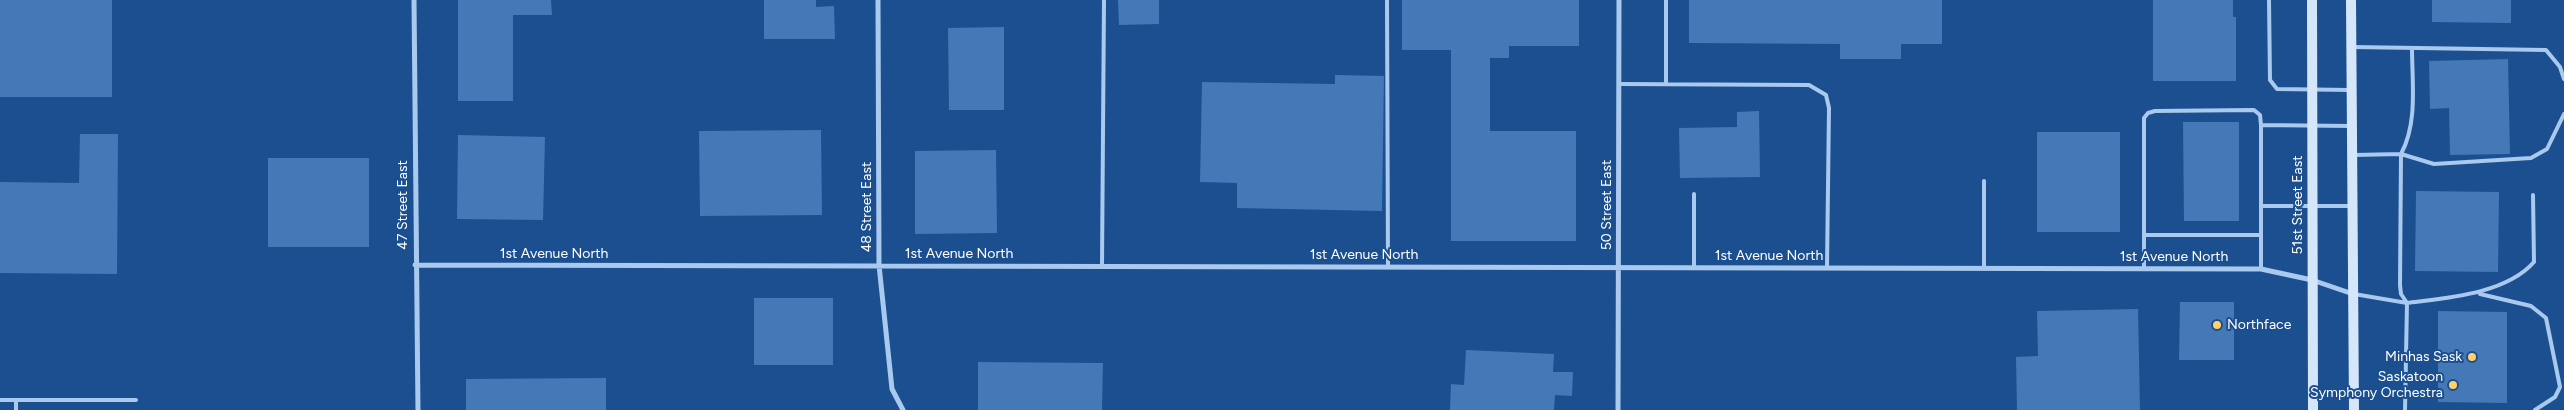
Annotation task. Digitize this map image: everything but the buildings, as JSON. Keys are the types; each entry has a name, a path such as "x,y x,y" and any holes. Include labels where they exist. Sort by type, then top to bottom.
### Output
{"main road":[{"name":"51st Street East","path":"2312,0 2313,410"},
{"path":"2351,0 2354,410"}],"street":[{"name":"47 Street East","path":"414,0 415,265 418,410"},
{"name":"48 Street East","path":"878,0 879,265 892,389 903,410"},
{"name":"50 Street East","path":"1618,410 1619,0"},
{"name":"1st Avenue North","path":"415,265 1618,266 2261,269 2312,280 2354,294"}],"lane":[{"path":"1102,265 1104,0"},
{"path":"1387,0 1388,266"},
{"path":"1666,0 1666,84"},
{"path":"2269,0 2270,80 2277,89 2352,90"},
{"path":"2352,47 2546,50 2560,67 2564,79"},
{"path":"2405,410 2407,303 2401,294 2400,285 2401,154 2409,140 2411,122 2412,48"},
{"path":"1619,84 1809,85 1826,95 1829,108 1827,267"},
{"path":"2144,268 2144,118 2148,113 2254,110 2260,115 2261,125 2261,269"},
{"path":"2352,155 2401,154 2434,164 2531,158 2547,149 2564,114"},
{"path":"2261,125 2352,126"},
{"path":"1984,181 1984,268"},
{"path":"1694,194 1694,267"},
{"path":"2354,294 2407,303 2479,294 2526,271 2534,262 2533,195"},
{"path":"2261,206 2353,206"},
{"path":"2144,235 2261,235"},
{"path":"2479,294 2531,306 2546,318 2560,386 2556,397 2535,410"},
{"path":"0,400 136,400"},
{"path":"16,400 16,410"}],"place":[{"name":"Northface","path":"2217,325"},
{"name":"Minhas Sask","path":"2472,357"},
{"name":"Saskatoon Symphony Orchestra","path":"2453,385"}]}
